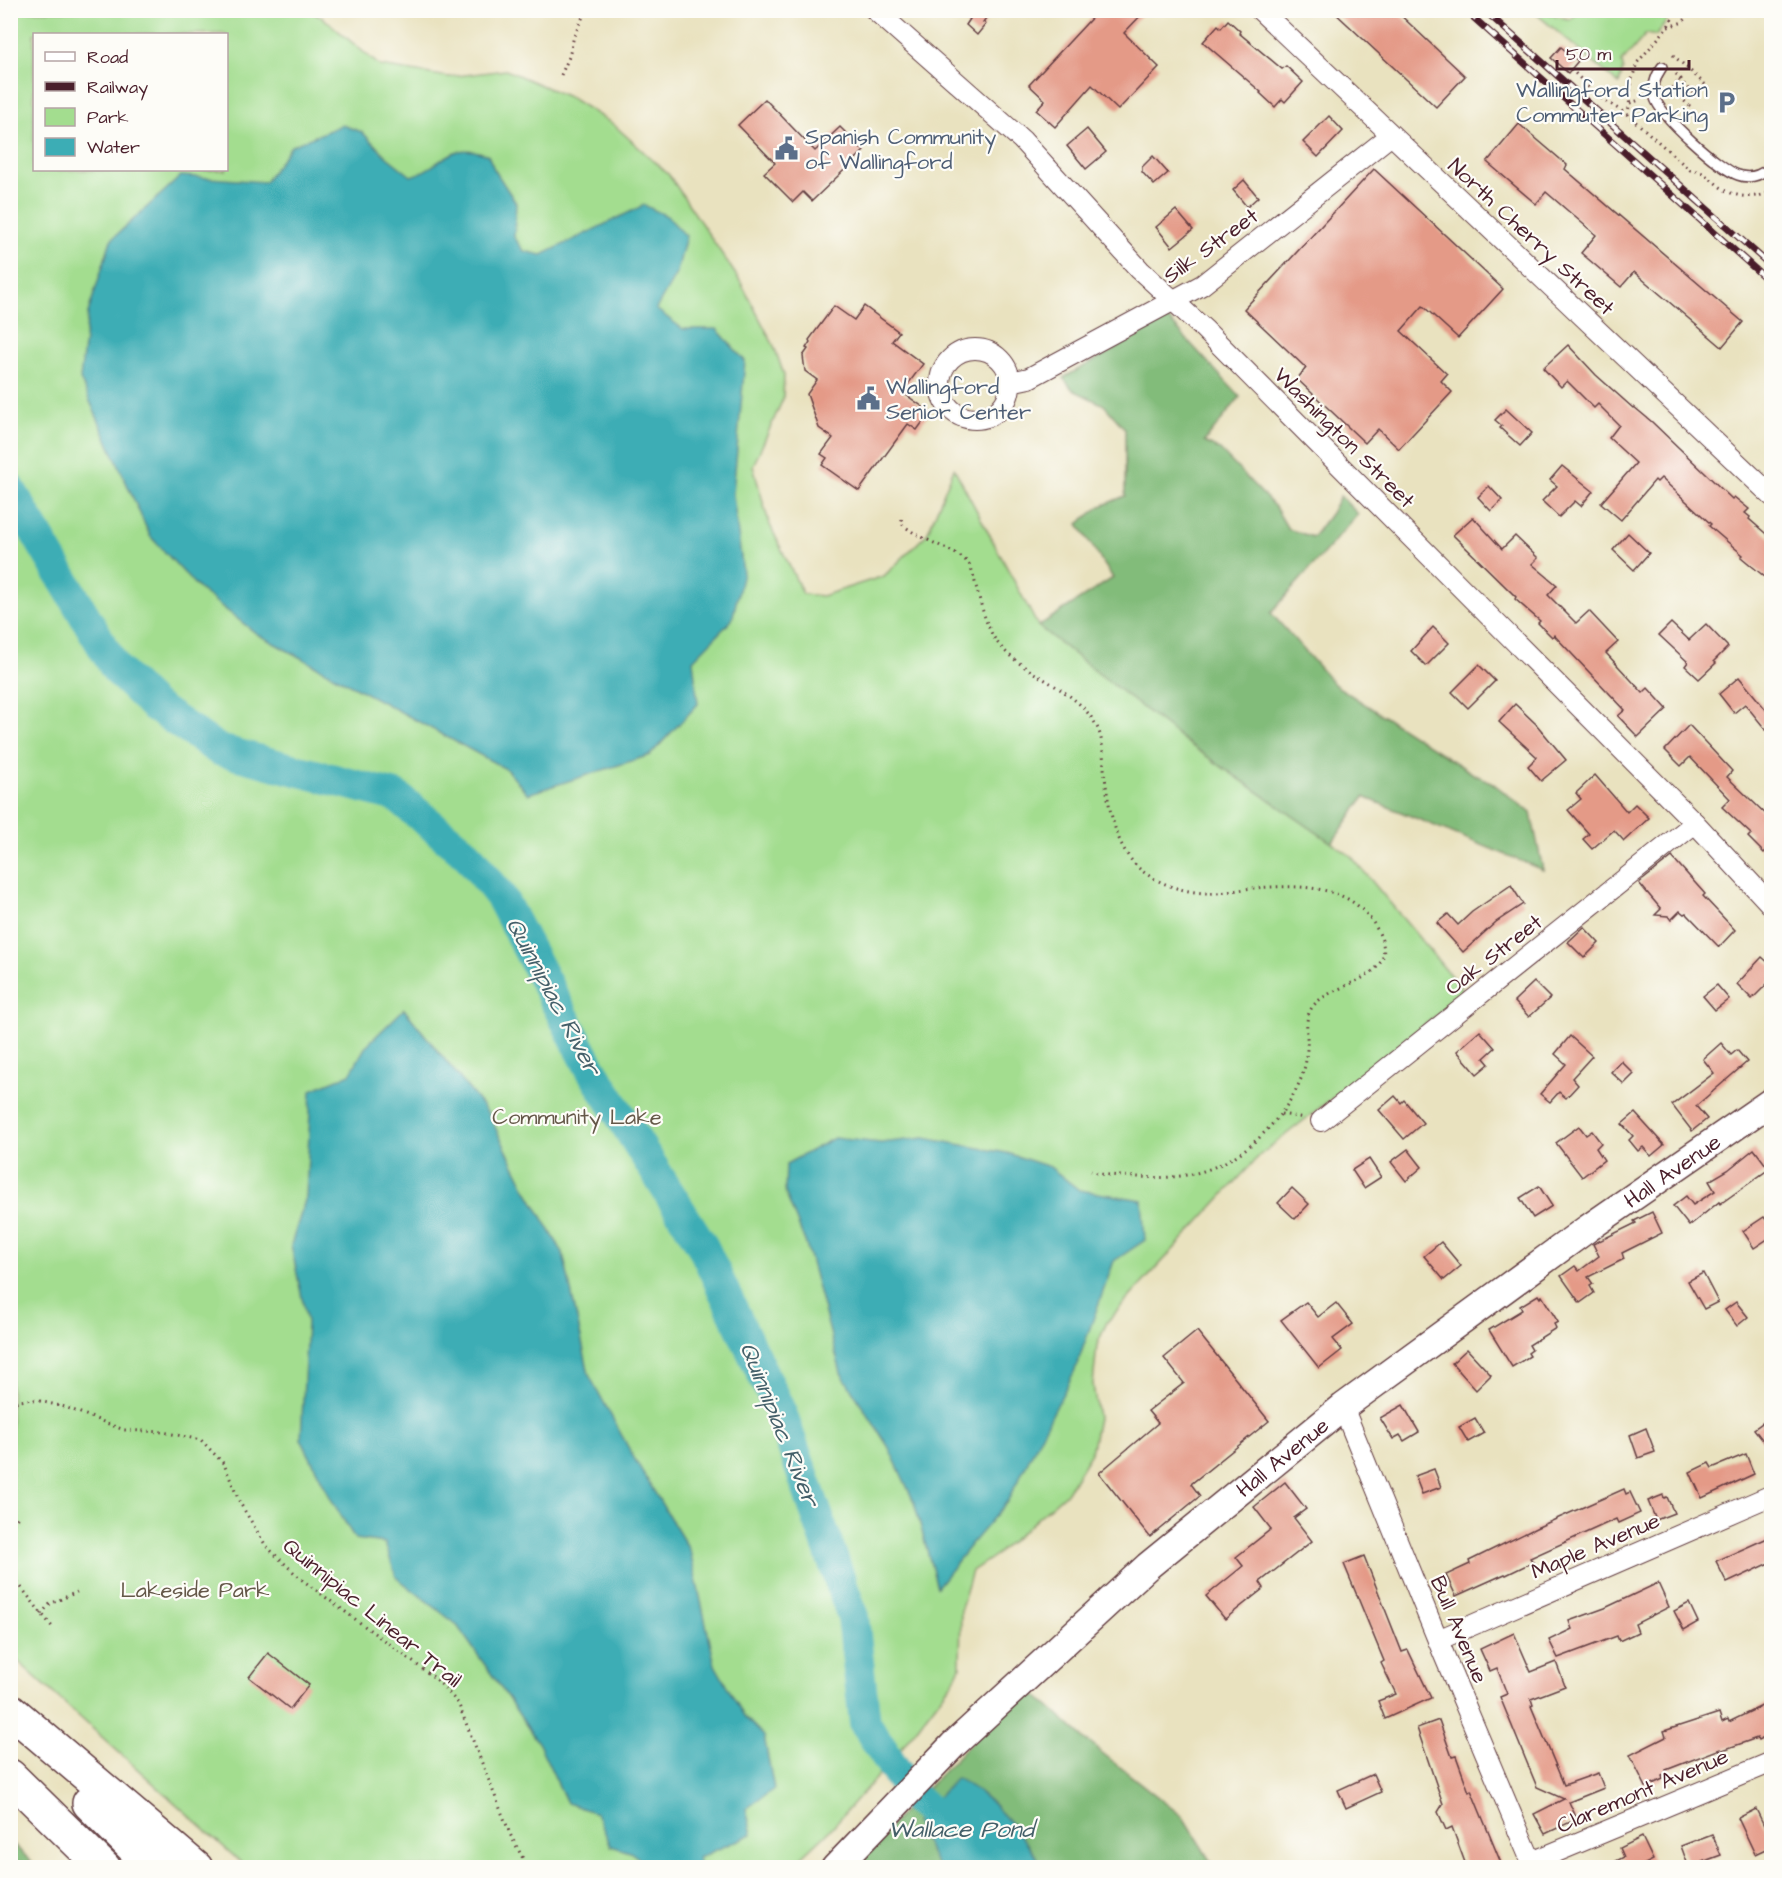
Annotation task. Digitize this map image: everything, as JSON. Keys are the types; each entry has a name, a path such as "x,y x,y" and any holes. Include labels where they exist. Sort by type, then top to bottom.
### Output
{"highway":[{"path":"10,1710 196,1868"},
{"path":"10,1724 154,1868"},
{"path":"10,1776 104,1868"},
{"path":"10,1788 99,1868"}],"main road":[{"name":"Hall Avenue","path":"835,1868 953,1744 1135,1577 1343,1407 1587,1229 1772,1101"}],"street":[{"name":"Washington Street","path":"876,10 1022,140 1140,270 1174,301 1695,823 1772,906"},
{"name":"North Cherry Street","path":"1260,10 1390,136 1772,496"},
{"name":"Silk Street","path":"1010,382 1029,378 1202,285 1390,136"},
{"name":"Oak Street","path":"1321,1121 1695,823"},
{"name":"Bull Avenue","path":"1343,1407 1533,1865"},
{"name":"Maple Avenue","path":"1438,1640 1772,1495"},
{"name":"Claremont Avenue","path":"1533,1865 1772,1762"}],"lane":[{"path":"1663,66 1655,80 1654,96 1660,110 1667,118 1719,165 1731,172 1749,177 1759,175 1768,169"}],"path":[{"path":"561,75 569,57 574,36 586,10"},
{"path":"1628,115 1632,79 1637,63 1667,28 1677,10"},
{"path":"1667,28 1683,22 1688,16 1682,10"},
{"path":"1673,55 1708,88"},
{"path":"1663,66 1681,78 1679,80 1700,98"},
{"path":"1571,69 1596,95 1628,115 1690,170 1702,171 1728,192 1746,196 1762,195 1772,191"},
{"path":"1679,80 1669,91 1691,107"},
{"path":"1629,103 1640,100"},
{"path":"902,519 901,523 911,532 963,559 970,566 982,611 1001,647 1015,660 1074,698 1087,711 1097,726 1101,738 1112,821 1122,844 1138,866 1148,875 1188,891 1210,893 1254,888 1301,887 1339,894 1359,907 1380,934 1383,947 1382,959 1378,966 1361,979 1321,998 1311,1008 1307,1025 1306,1062 1300,1080 1281,1114 1244,1151 1224,1164 1184,1176 1159,1179 1100,1174 1091,1171"},
{"path":"1281,1114 1321,1121"},
{"name":"Quinnipiac Linear Trail","path":"10,1403 32,1399 65,1407 124,1430 163,1432 201,1440 224,1464 240,1503 266,1546 301,1579 436,1679 458,1703 511,1836 528,1868"},
{"path":"10,1529 19,1515"},
{"path":"10,1573 53,1628"},
{"path":"41,1614 50,1604 77,1592"}],"green space":[{"name":"Community Lake","path":"11,11 308,11 322,17 380,66 449,77 506,70 571,98 613,124 669,175 740,281 774,346 784,375 783,399 753,466 769,523 803,594 822,596 884,576 927,534 954,468 1038,626 1189,744 1351,856 1465,993 1260,1155 1107,1322 1097,1345 1093,1384 1098,1418 1091,1453 1067,1492 997,1554 972,1571 961,1608 960,1667 953,1681 897,1754 828,1832 791,1867 246,1867 11,1655"},
{"path":"1533,11 1570,19 1581,11 1674,11 1656,36 1646,34 1622,62 1623,69 1619,84"},
{"path":"1168,319 1240,397 1204,442 1220,450 1275,507 1288,529 1313,537 1331,513 1340,496 1358,514 1271,613 1335,685 1475,775 1491,782 1531,813 1543,870 1364,797 1332,843 1189,744 1038,626 1113,578 1078,524 1101,506 1125,496 1125,429 1104,405 1073,390 1063,378"},
{"path":"1035,1694 1086,1740 1183,1817 1214,1867 849,1868 1003,1710"},
{"path":"11,1842 37,1867 11,1867"}],"water":[{"path":"342,125 362,132 387,157 411,176 432,167 455,152 474,151 488,155 494,169 516,203 514,237 524,251 542,255 644,205 667,216 686,236 677,272 656,309 683,329 717,329 745,361 733,494 743,573 732,620 693,660 698,704 650,755 528,794 506,769 257,634 198,588 150,536 80,379 88,313 111,240 181,176 265,182 291,146"},
{"path":"404,1009 488,1113 526,1189 563,1253 589,1375 634,1458 690,1551 715,1665 744,1716 764,1736 774,1789 746,1809 752,1834 698,1858 700,1867 651,1867 630,1852 611,1846 596,1813 567,1803 539,1744 456,1624 396,1577 385,1543 355,1539 331,1499 301,1439 307,1322 291,1245 306,1197 311,1090 350,1074 366,1046"},
{"path":"834,1138 881,1143 924,1138 1007,1153 1050,1167 1079,1190 1142,1200 1145,1240 1114,1261 1075,1370 1007,1502 937,1587 914,1502 888,1446 841,1373 806,1244 785,1192 786,1164"},
{"name":"Wallace Pond","path":"956,1778 994,1805 1016,1829 1044,1867 938,1867 915,1822"}],"building":[{"path":"960,10 992,10 983,22 986,24 977,35 966,25 970,19"},
{"path":"1099,10 1146,10 1124,33 1159,67 1118,110 1092,85 1055,127 1036,110 1045,100 1029,85"},
{"path":"1332,10 1395,10 1465,76 1436,107"},
{"path":"1228,20 1240,31 1239,33 1282,69 1286,66 1303,82 1285,102 1282,99 1275,107 1203,42 1218,25 1221,28"},
{"path":"1561,47 1578,61 1568,73 1551,58"},
{"name":"Spanish Community of Wallingford","path":"765,99 815,151 840,127 864,151 812,201 803,192 793,202 764,173 775,163 738,125"},
{"path":"1329,116 1343,131 1318,157 1303,142"},
{"path":"1519,124 1567,165 1565,169 1743,322 1722,347 1634,272 1621,287 1581,253 1596,235 1546,192 1536,204 1487,162"},
{"path":"1087,129 1106,152 1086,169 1067,146"},
{"path":"1153,156 1168,173 1154,185 1142,172 1142,167"},
{"path":"1374,169 1503,289 1458,338 1423,306 1401,331 1447,374 1441,381 1452,392 1399,449 1378,429 1365,443 1297,379 1306,368 1244,309"},
{"path":"1244,180 1258,197 1247,207 1233,190"},
{"path":"1176,210 1193,230 1172,247 1156,227"},
{"name":"Wallingford Senior Center","path":"834,306 854,320 864,306 899,332 892,341 923,364 902,392 930,412 917,430 908,424 859,491 822,465 827,458 821,454 833,438 819,428 807,394 817,380 805,371 803,356 808,349 806,348 809,340"},
{"path":"1568,345 1596,375 1652,422 1732,499 1734,497 1749,509 1745,513 1750,517 1749,519 1772,539 1772,583 1741,557 1743,555 1709,526 1711,524 1661,478 1657,482 1655,480 1621,520 1601,503 1636,463 1609,438 1619,425 1598,404 1594,408 1567,381 1561,387 1543,368"},
{"path":"1506,409 1532,433 1520,446 1500,428 1502,426 1495,420"},
{"path":"1562,466 1593,491 1581,506 1575,501 1559,517 1542,501 1557,486 1550,480"},
{"path":"1489,486 1502,500 1491,511 1478,497"},
{"path":"1473,517 1502,549 1515,536 1538,558 1532,564 1557,585 1548,595 1576,623 1589,611 1618,642 1606,653 1643,693 1648,688 1667,709 1638,737 1618,716 1625,710 1554,635 1552,637 1538,623 1540,621 1515,599 1516,597 1453,535"},
{"path":"1628,533 1649,553 1634,570 1613,550"},
{"path":"1671,623 1689,640 1706,624 1728,647 1714,661 1716,663 1699,679 1685,666 1688,662 1659,635"},
{"path":"1433,627 1449,643 1426,666 1411,651"},
{"path":"1479,665 1495,681 1468,708 1452,692"},
{"path":"1739,677 1772,717 1770,735 1745,704 1734,713 1719,694"},
{"path":"1515,704 1536,724 1566,760 1541,781 1528,766 1537,757 1499,722"},
{"path":"1689,725 1732,771 1727,777 1772,820 1772,845 1764,853 1748,837 1751,834 1722,807 1730,799 1690,757 1681,766 1665,750"},
{"path":"1595,775 1627,812 1635,804 1649,818 1624,841 1614,830 1592,849 1583,839 1589,834 1568,810 1581,799 1576,793"},
{"path":"1672,857 1705,894 1703,896 1735,930 1719,947 1686,913 1680,911 1671,920 1668,916 1655,915 1661,909 1639,883"},
{"path":"1511,885 1523,904 1496,922 1463,952 1437,923 1448,914 1458,925 1472,912"},
{"path":"1584,927 1599,943 1584,958 1568,942"},
{"path":"1762,957 1772,966 1772,979 1752,999 1737,984"},
{"path":"1534,982 1550,998 1529,1017 1514,1001"},
{"path":"1717,985 1729,999 1715,1010 1703,996"},
{"path":"1480,1031 1495,1048 1484,1058 1489,1064 1477,1074 1457,1051"},
{"path":"1570,1036 1592,1056 1572,1078 1578,1085 1566,1098 1559,1092 1550,1102 1540,1094 1566,1064 1555,1054"},
{"path":"1721,1043 1731,1055 1737,1050 1747,1062 1696,1106 1707,1119 1692,1131 1672,1105 1714,1073 1703,1059"},
{"path":"1621,1061 1634,1074 1624,1084 1611,1072"},
{"path":"1395,1096 1401,1103 1404,1100 1423,1123 1404,1139 1379,1110"},
{"path":"1635,1113 1664,1145 1651,1156 1643,1147 1638,1151 1629,1140 1633,1136 1622,1124"},
{"path":"1579,1126 1586,1135 1592,1131 1601,1143 1596,1148 1604,1160 1582,1177 1556,1143"},
{"path":"1408,1149 1422,1167 1406,1181 1391,1162"},
{"path":"1754,1149 1769,1169 1720,1204 1719,1202 1689,1226 1673,1206 1686,1196 1693,1205 1715,1191 1709,1181 1728,1170"},
{"path":"1369,1159 1381,1177 1364,1188 1352,1170"},
{"path":"1539,1186 1552,1206 1533,1218 1520,1198"},
{"path":"1292,1188 1309,1204 1295,1219 1278,1203"},
{"path":"1652,1212 1662,1233 1622,1253 1624,1259 1588,1277 1593,1284 1590,1286 1594,1293 1580,1303 1561,1276 1575,1266 1579,1271 1599,1256 1593,1244 1636,1223 1634,1221"},
{"path":"1764,1217 1772,1228 1772,1236 1754,1248 1743,1231"},
{"path":"1441,1242 1461,1266 1444,1280 1424,1256"},
{"path":"1703,1273 1718,1302 1704,1309 1688,1281"},
{"path":"1538,1295 1540,1298 1542,1296 1558,1322 1554,1324 1556,1328 1529,1345 1532,1350 1528,1353 1530,1356 1512,1367 1489,1330 1522,1310 1520,1306"},
{"path":"1306,1302 1318,1317 1336,1303 1353,1324 1333,1339 1342,1350 1319,1368 1281,1320"},
{"path":"1736,1302 1748,1317 1737,1326 1725,1310"},
{"path":"1197,1331 1269,1421 1191,1484 1200,1496 1150,1537 1099,1473 1158,1423 1148,1411 1184,1383 1164,1358"},
{"path":"1467,1349 1491,1375 1476,1390 1452,1363"},
{"path":"1403,1405 1419,1432 1404,1441 1400,1435 1393,1439 1380,1418"},
{"path":"1772,1416 1772,1452 1754,1429"},
{"path":"1475,1418 1484,1433 1468,1442 1459,1427"},
{"path":"1646,1428 1655,1452 1638,1458 1630,1435"},
{"path":"1746,1454 1754,1474 1702,1498 1690,1472 1709,1463 1712,1468"},
{"path":"1434,1469 1441,1487 1422,1494 1415,1476"},
{"path":"1285,1482 1306,1509 1294,1518 1312,1541 1260,1582 1264,1588 1225,1619 1206,1596 1243,1566 1236,1557 1271,1529 1254,1507"},
{"path":"1624,1489 1626,1494 1630,1492 1640,1513 1618,1523 1616,1519 1530,1558 1533,1562 1506,1575 1456,1596 1446,1575 1536,1528"},
{"path":"1663,1495 1664,1498 1667,1497 1674,1513 1656,1520 1648,1501"},
{"path":"1772,1536 1772,1562 1727,1583 1716,1561"},
{"path":"1364,1556 1402,1652 1408,1650 1431,1698 1385,1719 1378,1701 1396,1694 1381,1663 1384,1661 1344,1564"},
{"path":"1658,1583 1669,1607 1635,1624 1638,1632 1619,1641 1617,1636 1558,1658 1549,1640 1572,1629 1569,1621 1605,1608"},
{"path":"1689,1603 1698,1622 1684,1630 1674,1611"},
{"path":"1514,1633 1531,1672 1556,1662 1565,1686 1531,1699 1533,1705 1531,1706 1564,1785 1598,1773 1604,1788 1569,1802 1577,1819 1545,1834 1534,1814 1564,1799 1537,1787 1500,1697 1507,1694 1497,1668 1490,1671 1480,1649"},
{"path":"268,1653 309,1685 290,1709 249,1677"},
{"path":"1772,1701 1772,1733 1758,1740 1757,1738 1720,1751 1720,1749 1666,1770 1668,1774 1662,1776 1663,1779 1646,1787 1630,1755 1666,1737 1664,1731 1719,1713 1722,1722 1728,1719 1729,1722"},
{"path":"1439,1720 1452,1757 1456,1756 1469,1792 1471,1790 1503,1868 1467,1868 1452,1827 1446,1830 1438,1812 1443,1804 1417,1728"},
{"path":"1373,1774 1381,1792 1346,1808 1338,1790"},
{"path":"1756,1809 1772,1846 1755,1854 1738,1818"},
{"path":"1712,1834 1721,1855 1702,1862 1704,1868 1689,1868 1681,1846"},
{"path":"1642,1837 1653,1860 1637,1868 1603,1868 1624,1857 1620,1848"}],"waterway":[{"name":"Quinnipiac River","path":"10,489 116,669 153,705 219,750 396,796 467,854 501,897 591,1069 703,1247 781,1413 853,1617 865,1723 912,1796 999,1868"}],"railway":[{"path":"1465,10 1772,284"},
{"path":"1484,10 1772,267"}],"place":[{"name":"Wallingford Station Commuter Parking","path":"1726,102"},
{"name":"Spanish Community of Wallingford","path":"787,149"},
{"name":"Wallingford Senior Center","path":"868,399"}],"park label":[{"name":"Lakeside Park","path":"195,1589"}]}
